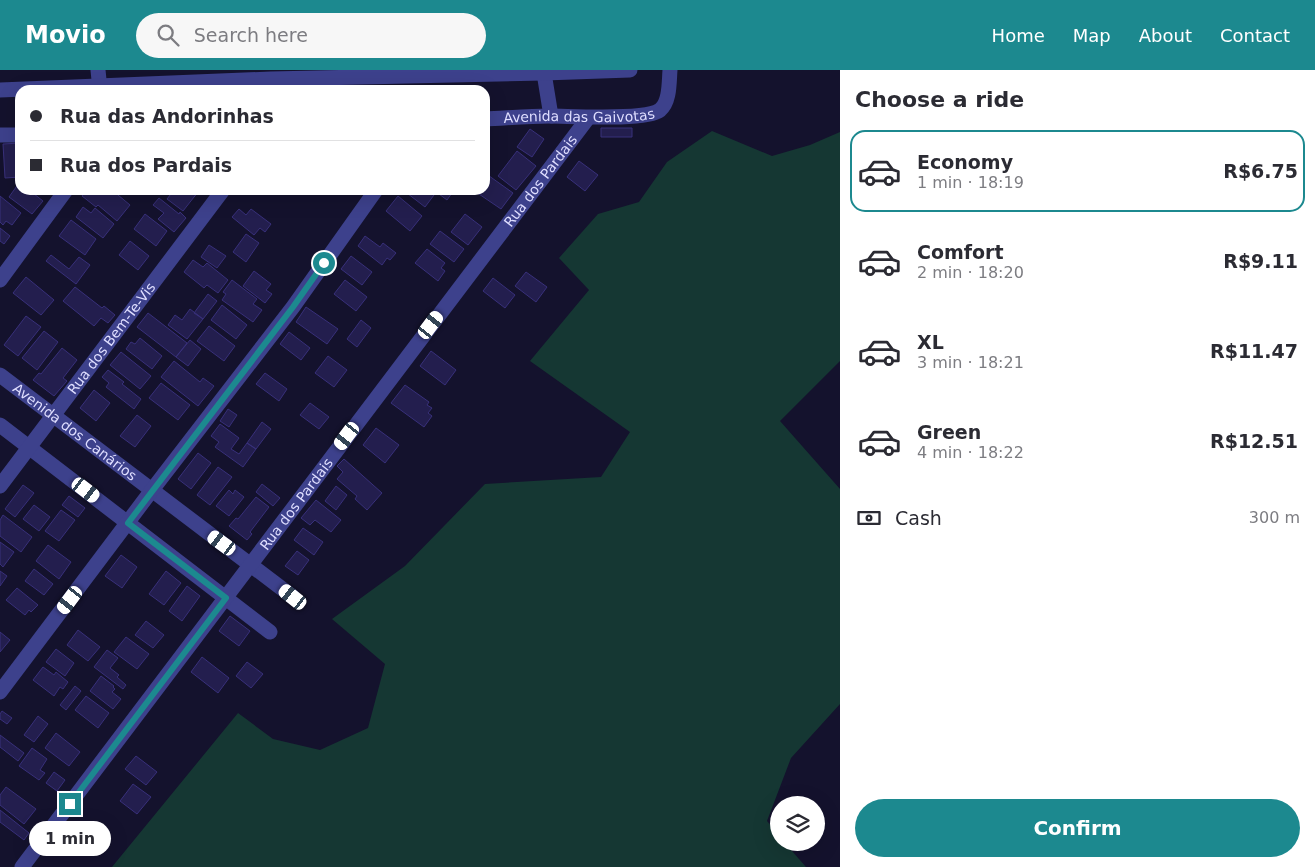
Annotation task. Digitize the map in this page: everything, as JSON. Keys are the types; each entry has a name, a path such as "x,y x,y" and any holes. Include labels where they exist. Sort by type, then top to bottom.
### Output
{"street":[{"path":"62,85 100,82 271,84 405,72 630,70"},
{"name":"Avenida das Gaivotas","path":"490,119 551,116 588,118 651,115 661,109 666,100 670,70"},
{"path":"545,72 551,116"},
{"path":"0,90 15,89"},
{"name":"Rua dos Pardais","path":"22,867 588,118"},
{"path":"0,135 15,135"},
{"path":"0,280 62,195"},
{"name":"Rua dos Bem-Te-Vis","path":"0,486 219,195"},
{"path":"0,692 293,307 372,195"},
{"name":"Avenida dos Canários","path":"0,375 293,597"},
{"path":"0,425 270,632"}],"green space":[{"path":"712,131 772,156 810,145 840,132 840,361 780,421 840,489 840,704 791,758 777,796 770,796 770,813 767,821 770,824 770,851 792,851 806,867 112,867 238,713 273,739 320,750 368,728 385,664 332,619 405,566 485,484 601,477 630,432 530,361 589,290 559,258 598,214 639,202 667,162"}],"building":[{"path":"601,128 632,128 632,137 601,137"},
{"path":"530,129 544,139 532,157 517,147"},
{"path":"15,143 15,177 5,178 3,144"},
{"path":"517,151 536,166 516,190 498,176"},
{"path":"579,161 598,175 585,191 567,177"},
{"path":"490,177 513,193 501,209 480,195 490,195"},
{"path":"15,189 15,195 35,195 43,201 32,214 9,197"},
{"path":"118,195 130,205 117,221 98,205 96,207 82,196"},
{"path":"170,195 196,195 183,211 167,199"},
{"path":"409,195 434,195 425,207"},
{"path":"440,195 450,195 447,200"},
{"path":"0,196 21,213 12,225 6,221 3,225 0,222"},
{"path":"398,196 422,216 410,231 386,211"},
{"path":"159,198 186,218 174,232 158,219 164,213 153,205"},
{"path":"83,207 91,213 95,208 114,224 103,238 76,217"},
{"path":"239,209 246,215 251,209 271,224 265,232 260,228 254,235 232,217"},
{"path":"145,214 167,231 156,246 134,229"},
{"path":"465,214 482,227 468,245 451,232"},
{"path":"71,220 96,239 85,255 59,236"},
{"path":"0,228 10,236 4,244 0,241"},
{"path":"440,231 464,249 454,262 430,244"},
{"path":"246,234 259,243 246,262 233,252"},
{"path":"365,236 380,247 383,243 396,253 390,260 387,258 382,265 358,246"},
{"path":"130,241 149,256 138,270 119,255"},
{"path":"209,245 226,256 217,268 201,257"},
{"path":"427,249 445,263 441,268 445,271 438,281 415,263"},
{"path":"51,255 69,269 79,257 90,265 76,284 46,261"},
{"path":"351,256 372,272 362,285 341,269"},
{"path":"193,260 203,267 207,263 228,280 218,293 207,285 204,288 184,272"},
{"path":"254,271 271,284 266,290 272,294 265,303 243,286"},
{"path":"526,272 547,287 536,302 515,286"},
{"path":"26,277 54,300 41,315 13,293"},
{"path":"493,278 515,295 505,308 483,291"},
{"path":"232,280 257,299 253,304 262,310 253,322 222,300 226,294 223,292"},
{"path":"345,280 367,297 356,311 334,294"},
{"path":"75,287 102,308 104,306 115,315 108,323 101,318 94,326 63,301"},
{"path":"208,294 217,301 203,319 194,313"},
{"path":"222,305 247,325 236,339 211,320"},
{"path":"306,307 338,329 327,344 296,322"},
{"path":"190,309 203,319 187,339 168,325 175,315 182,320"},
{"path":"148,313 187,343 176,357 137,327"},
{"path":"26,316 41,327 18,356 4,345"},
{"path":"361,320 371,328 357,347 347,339"},
{"path":"209,326 235,346 224,361 197,341"},
{"path":"44,331 58,342 37,370 22,358"},
{"path":"289,332 310,348 301,360 280,344"},
{"path":"140,338 162,356 152,369 126,349 131,342 135,344"},
{"path":"190,340 201,349 188,366 176,357"},
{"path":"62,348 77,360 63,378 67,381 54,396 33,380 39,373 41,374"},
{"path":"431,351 456,370 445,385 420,366"},
{"path":"121,352 151,376 140,389 110,365"},
{"path":"328,356 347,370 334,387 315,373"},
{"path":"174,361 200,382 203,378 214,386 198,406 161,377"},
{"path":"108,370 124,382 122,384 141,399 134,409 106,387 109,383 102,377"},
{"path":"265,373 287,389 279,401 256,384"},
{"path":"161,383 190,405 178,420 149,398"},
{"path":"405,385 429,402 427,405 432,408 428,413 432,416 424,427 391,403"},
{"path":"94,390 110,403 96,421 80,408"},
{"path":"310,403 329,417 319,429 300,415"},
{"path":"228,409 237,415 229,427 220,421"},
{"path":"137,415 151,426 135,447 120,436"},
{"path":"262,422 271,429 256,449 247,443"},
{"path":"220,424 239,438 231,449 239,454 247,443 256,449 243,467 215,447 219,442 211,436"},
{"path":"376,428 399,445 385,463 363,445"},
{"path":"198,453 211,463 191,489 178,479"},
{"path":"344,459 382,493 367,510 355,499 357,496 337,479 343,472 337,466"},
{"path":"218,467 232,477 210,505 197,495"},
{"path":"262,484 280,498 273,506 256,492"},
{"path":"23,485 34,493 15,517 5,509"},
{"path":"336,486 347,495 336,510 325,501"},
{"path":"229,490 233,494 235,490 244,497 229,516 216,506"},
{"path":"69,496 85,508 78,517 62,505"},
{"path":"256,497 269,507 250,532 252,534 247,540 229,526 236,518 238,519"},
{"path":"316,500 341,520 331,532 315,520 310,525 301,518"},
{"path":"34,505 50,517 39,531 23,519"},
{"path":"61,510 75,520 59,541 45,531"},
{"path":"3,515 32,537 21,552 0,536 0,520"},
{"path":"303,528 323,542 314,555 294,540"},
{"path":"0,542 14,552 3,567 0,564"},
{"path":"48,545 71,562 59,579 36,561"},
{"path":"297,551 309,560 298,575 285,566"},
{"path":"121,555 137,567 122,588 105,576"},
{"path":"34,569 53,584 44,595 25,581"},
{"path":"0,571 7,576 0,586"},
{"path":"166,571 181,583 164,605 149,594"},
{"path":"187,586 200,596 182,621 169,611"},
{"path":"17,588 38,605 31,612 29,610 25,615 6,600"},
{"path":"230,616 250,631 239,646 219,631"},
{"path":"146,621 164,635 153,648 135,635"},
{"path":"78,630 100,647 88,661 67,645"},
{"path":"0,632 10,640 0,652"},
{"path":"126,637 149,654 137,669 114,652"},
{"path":"56,649 74,663 65,676 46,662"},
{"path":"107,650 118,658 110,668 119,675 117,677 126,685 123,689 94,667"},
{"path":"202,657 229,678 218,693 191,672"},
{"path":"247,662 263,674 251,688 236,676"},
{"path":"43,667 54,675 56,672 68,682 63,689 60,687 54,696 33,680"},
{"path":"101,676 114,686 115,689 112,692 121,699 113,709 90,691"},
{"path":"75,686 81,691 66,710 60,705"},
{"path":"86,696 109,713 98,728 75,710"},
{"path":"2,711 12,718 7,724 0,719"},
{"path":"38,716 48,724 34,742 24,735"},
{"path":"56,733 80,752 69,766 45,748"},
{"path":"0,735 24,753 18,761 0,747"},
{"path":"32,748 47,759 40,770 45,773 39,780 19,766"},
{"path":"136,756 157,772 146,785 125,769"},
{"path":"54,772 65,780 57,791 46,783"},
{"path":"133,784 151,797 137,814 120,801"},
{"path":"6,787 36,809 24,824 0,805 0,795"},
{"path":"0,810 29,833 24,840 0,822"}],"route":[{"path":"70,804 226,598 128,523 293,307 324,263"}]}
